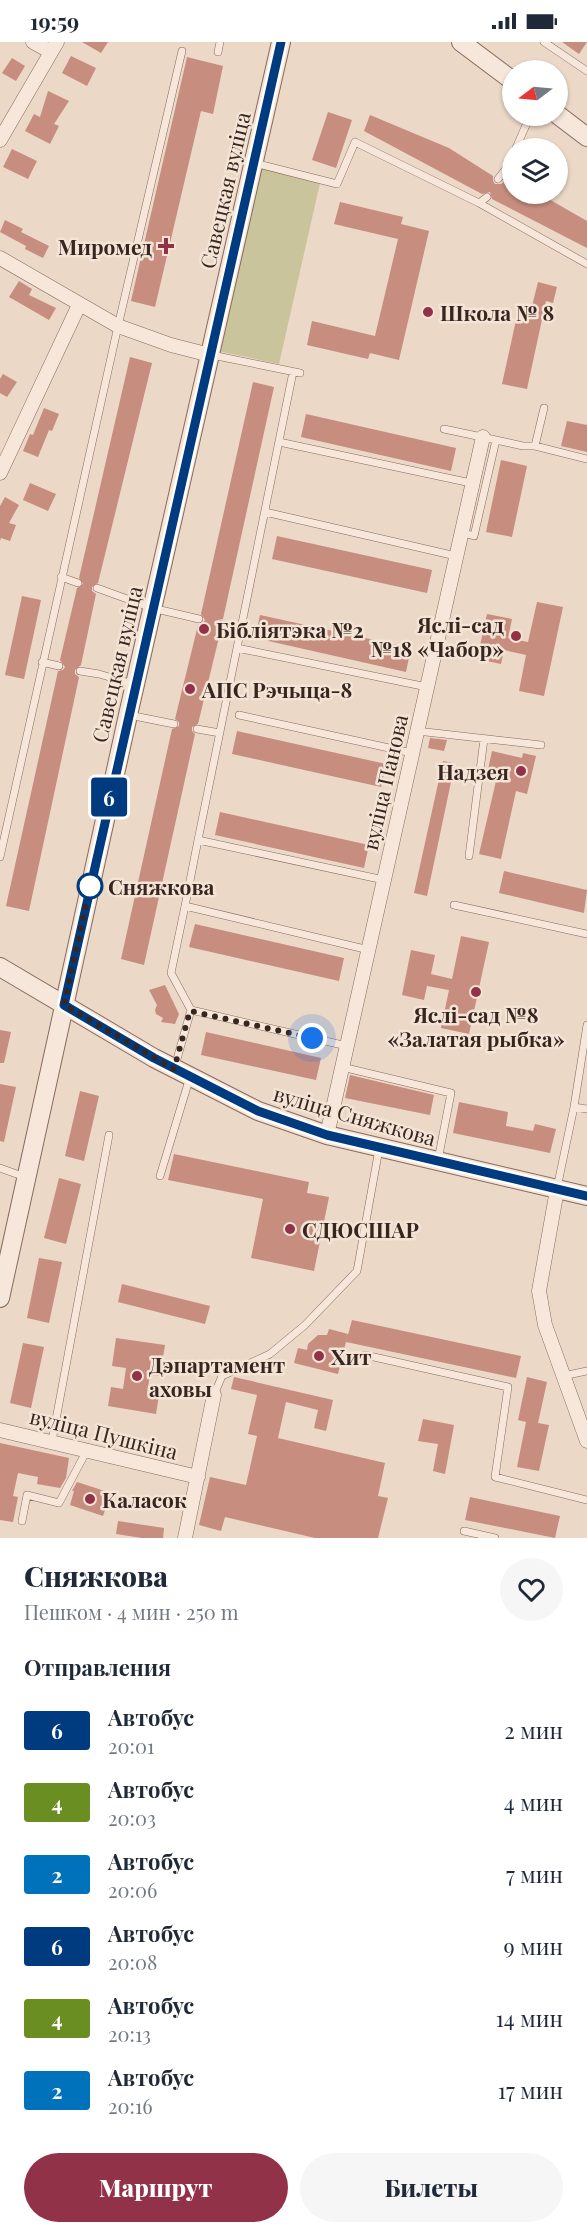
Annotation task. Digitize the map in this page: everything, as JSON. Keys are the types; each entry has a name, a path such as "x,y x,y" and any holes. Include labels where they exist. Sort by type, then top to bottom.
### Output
{"street":[{"path":"0,140 54,47 33,42"},
{"name":"Савецкая вуліца","path":"0,1298 128,715 281,42"},
{"path":"461,42 502,73"},
{"path":"568,123 587,137"},
{"path":"0,258 117,326 171,345 210,355"},
{"path":"0,473 79,305"},
{"name":"вуліца Панова","path":"327,1135 471,483 489,439"},
{"name":"вуліца Сняжкова","path":"0,967 182,1073 258,1111 327,1135 587,1196"},
{"path":"557,1190 539,1291 545,1325 587,1441"},
{"path":"185,1538 214,1395"},
{"name":"вуліца Пушкіна","path":"0,1430 198,1478"}],"lane":[{"path":"218,52 220,42"},
{"path":"544,42 587,71"},
{"path":"0,857 117,326 182,51"},
{"path":"252,163 337,184 355,142 479,203 587,264"},
{"path":"498,179 502,174"},
{"path":"479,203 487,197"},
{"path":"160,1176 182,1073 190,1011 171,973 279,442 297,373 210,355"},
{"path":"535,446 544,408"},
{"path":"444,429 535,446 587,459"},
{"path":"461,532 474,536 489,439"},
{"path":"279,442 471,483"},
{"path":"265,512 456,556"},
{"path":"61,577 78,583"},
{"path":"97,588 152,608 200,619"},
{"path":"222,624 241,629"},
{"path":"237,648 427,687"},
{"path":"42,662 59,666"},
{"path":"80,671 135,685"},
{"path":"128,715 174,724"},
{"path":"239,715 412,753"},
{"path":"197,729 220,733"},
{"path":"417,731 541,745"},
{"path":"469,856 484,739"},
{"path":"198,840 384,880"},
{"path":"454,905 587,934"},
{"path":"185,906 369,950"},
{"path":"190,1011 347,1046"},
{"path":"557,1190 574,1107 587,1025"},
{"path":"342,1067 451,1093 438,1161"},
{"path":"574,1107 587,1109"},
{"path":"52,1441 109,1135"},
{"path":"214,1395 222,1376 270,1354 357,1272 379,1148"},
{"path":"0,1168 25,1177"},
{"path":"365,1355 508,1387 495,1477 587,1500"},
{"path":"563,1376 587,1371"},
{"path":"22,1521 27,1495 59,1503 87,1450"},
{"path":"464,1531 495,1538"}],"shaded area":[{"path":"254,166 320,183 279,364 213,350"}],"building":[{"path":"82,42 108,42 101,53"},
{"path":"562,42 587,42 579,54"},
{"path":"71,56 96,68 87,86 62,73"},
{"path":"187,57 223,66 213,114 201,111 155,307 131,301"},
{"path":"12,58 25,66 16,81 2,73"},
{"path":"48,91 69,101 54,124 59,126 50,144 25,131 34,114 40,117"},
{"path":"328,112 352,120 336,168 312,160"},
{"path":"370,115 449,148 493,176 495,184 502,183 502,204 557,204 587,221 587,248 492,199 490,192 482,194 364,131"},
{"path":"12,149 37,161 28,179 3,167"},
{"path":"340,202 403,217 401,224 429,231 399,360 370,353 368,359 307,345 312,321 375,336 398,239 334,224"},
{"path":"5,220 23,229 21,232 49,246 43,258 0,232"},
{"path":"19,281 32,289 29,295 56,308 49,320 9,297"},
{"path":"538,282 557,287 553,303 546,301 527,389 502,384 518,311 530,314"},
{"path":"130,357 152,363 98,583 92,587 92,591 96,594 81,665 75,670 75,674 79,677 29,911 6,906 58,671 65,667 60,660 77,588 83,584 79,578"},
{"path":"3,374 17,382 7,397 0,393 0,379"},
{"path":"253,382 274,387 223,619 216,623 221,629 198,724 192,727 195,734 144,965 121,959 172,729 179,726 179,722 175,719 198,625 205,620 201,614"},
{"path":"44,408 59,414 52,431 49,430 38,457 23,451 30,434 33,435"},
{"path":"306,414 456,448 451,471 301,437"},
{"path":"567,421 587,425 587,452 561,446"},
{"path":"501,460 527,466 512,537 486,532"},
{"path":"30,483 56,494 48,511 23,500"},
{"path":"5,497 19,505 9,523 16,525 10,541 1,538 0,541 0,506"},
{"path":"277,536 432,570 427,593 272,559"},
{"path":"22,596 41,600 24,679 5,675"},
{"path":"537,602 563,607 544,696 519,691 526,655 504,650 501,664 477,659 487,614 512,619 508,638 528,642"},
{"path":"260,615 411,648 406,672 255,638"},
{"path":"237,731 386,764 381,787 232,754"},
{"path":"430,738 447,740 444,751 428,748"},
{"path":"492,751 522,758 523,753 536,756 527,794 516,791 501,859 479,854 496,781 486,779"},
{"path":"443,761 455,763 427,896 414,893"},
{"path":"220,812 369,845 364,868 215,835"},
{"path":"504,871 587,890 584,913 499,893"},
{"path":"195,924 344,958 339,981 189,947"},
{"path":"461,936 489,942 469,1034 441,1028 449,990 427,986 424,1000 402,995 411,950 435,955 431,974 452,979"},
{"path":"165,985 179,1014 175,1024 161,1022 163,1018 156,1014 157,1005 149,990"},
{"path":"0,1030 11,1032 4,1063 0,1063"},
{"path":"206,1032 321,1058 316,1080 201,1055"},
{"path":"350,1075 434,1095 430,1115 345,1098"},
{"path":"0,1084 16,1087 4,1142 0,1141"},
{"path":"80,1091 99,1096 84,1161 65,1156"},
{"path":"459,1102 508,1112 506,1126 533,1131 535,1124 556,1129 550,1153 453,1133"},
{"name":"СДЮСШАР","path":"174,1154 309,1182 307,1193 329,1197 314,1271 251,1258 263,1199 168,1180"},
{"path":"59,1178 81,1184 66,1244 44,1238"},
{"path":"39,1258 62,1262 49,1323 27,1318"},
{"path":"122,1284 210,1306 205,1324 118,1302"},
{"path":"352,1320 521,1356 516,1378 346,1342"},
{"name":"Хит","path":"329,1329 348,1334 338,1374 294,1363 298,1348 307,1350 308,1344 318,1335 327,1335"},
{"name":"Дэпартамент аховы","path":"116,1338 165,1345 160,1376 150,1375 147,1393 159,1395 156,1414 108,1406 111,1387 123,1389 126,1368 112,1366"},
{"path":"23,1343 44,1347 31,1408 10,1403"},
{"path":"234,1377 333,1400 326,1431 314,1428 318,1410 286,1402 278,1438 385,1463 378,1496 388,1498 378,1538 315,1538 225,1517 221,1531 199,1525 210,1477 246,1485 257,1436 248,1434 257,1395 231,1389"},
{"path":"527,1377 547,1382 538,1423 549,1425 539,1471 517,1467 526,1422 518,1420"},
{"path":"423,1419 454,1425 445,1474 433,1471 438,1444 418,1441"},
{"path":"0,1443 69,1458 66,1478 60,1488 37,1484 38,1477 18,1473 13,1496 18,1497 13,1522 0,1520"},
{"name":"Каласок","path":"77,1482 111,1493 103,1516 70,1505 74,1491 72,1491"},
{"path":"470,1497 560,1516 555,1538 465,1520"},
{"path":"118,1521 164,1528 163,1538 116,1534"}],"bus line":[{"name":"6","path":"281,42 64,1005 154,1058 258,1111 327,1135 587,1196"}],"place":[{"name":"Миромед","path":"166,246"},
{"name":"Школа № 8","path":"428,312"},
{"name":"Бібліятэка №2","path":"204,629"},
{"name":"Яслі-сад №18 «Чабор»","path":"516,636"},
{"name":"АПС Рэчыца-8","path":"190,689"},
{"name":"Надзея","path":"521,771"},
{"name":"Сняжкова","path":"90,886"},
{"name":"Яслі-сад №8 «Залатая рыбка»","path":"476,992"},
{"name":"СДЮСШАР","path":"290,1229"},
{"name":"Хит","path":"319,1356"},
{"name":"Дэпартамент аховы","path":"137,1376"},
{"name":"Каласок","path":"90,1499"}],"route":[{"path":"90,886 64,1005 174,1069 190,1011 312,1038"}]}
